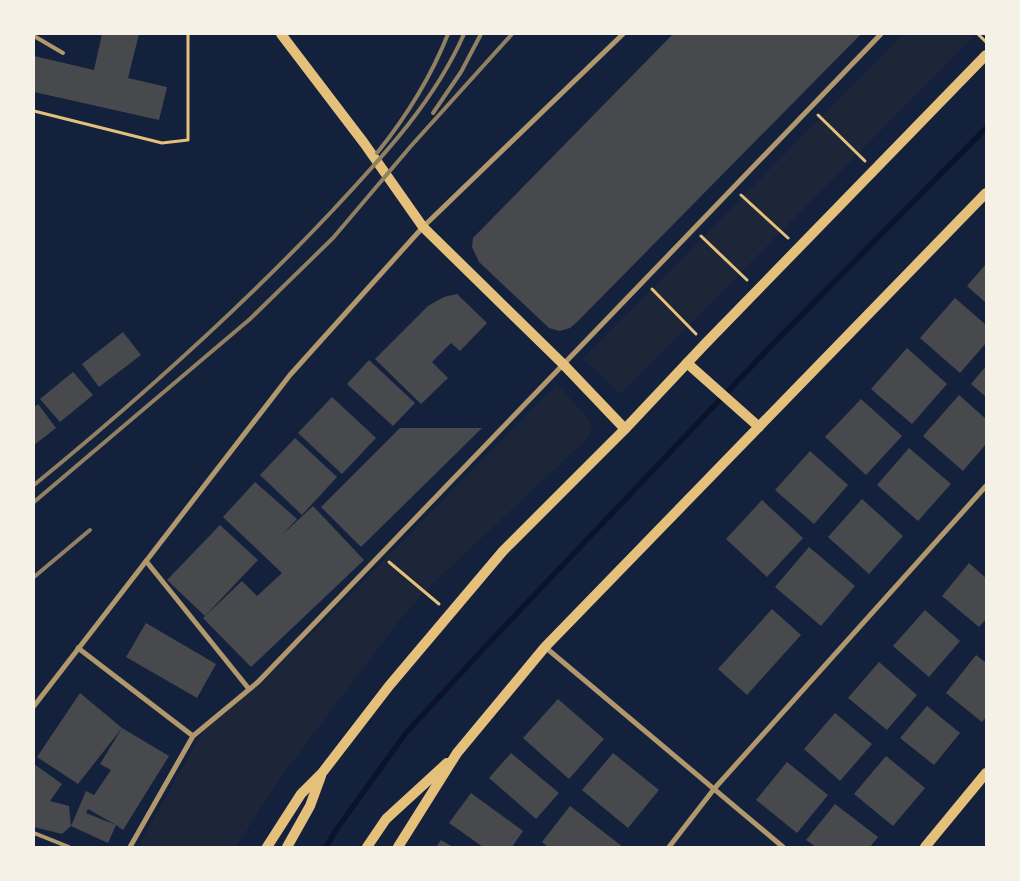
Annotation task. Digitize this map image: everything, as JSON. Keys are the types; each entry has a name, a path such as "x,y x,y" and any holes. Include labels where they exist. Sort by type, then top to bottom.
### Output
{"main road":[{"path":"280,34 364,143 424,226 563,364 625,429"},
{"path":"267,847 300,794 322,773 389,686 503,552 625,429 687,362 986,55"},
{"path":"367,847 386,819 457,753 545,647 986,193"},
{"path":"687,362 759,427"},
{"path":"398,847 457,753"},
{"path":"925,847 986,772"},
{"path":"287,847 310,806 322,773"}],"street":[{"path":"34,706 290,375 424,226 623,34"},
{"path":"130,847 193,736 249,689 881,34"},
{"path":"669,847 714,790 986,486"},
{"path":"146,561 249,689"},
{"path":"545,647 783,847"},
{"path":"78,648 193,736"}],"lane":[{"path":"34,36 63,53"},
{"path":"34,833 69,847"}],"path":[{"path":"34,111 162,143 188,140 188,34"},
{"path":"978,34 986,42"},
{"path":"810,107 874,170"},
{"path":"734,188 798,248"},
{"path":"694,229 757,290"},
{"path":"644,281 705,344"},
{"path":"380,555 450,613"}],"shaded area":[{"path":"903,34 976,34 621,394 583,359"},
{"path":"557,384 588,418 592,428 588,438 427,589 398,622 281,777 236,847 138,847 203,731 311,634"}],"building":[{"path":"102,34 139,34 128,78 167,87 159,120 34,92 34,56 94,70"},
{"path":"673,34 861,34 577,322 570,328 560,331 549,328 479,262 472,247 473,238"},
{"path":"986,264 986,303 967,286"},
{"path":"457,294 487,323 460,351 451,343 432,362 448,378 421,404 375,359 428,306 444,297"},
{"path":"955,298 986,325 986,343 960,373 920,338"},
{"path":"123,332 141,355 99,387 82,364"},
{"path":"907,348 947,384 912,424 871,389"},
{"path":"369,360 415,403 393,426 347,384"},
{"path":"986,366 986,397 971,384"},
{"path":"73,372 93,395 60,422 40,399"},
{"path":"959,395 986,419 986,444 963,471 923,436"},
{"path":"332,397 376,438 342,474 298,433"},
{"path":"861,399 902,436 866,475 825,437"},
{"path":"38,404 56,428 34,445 34,407"},
{"path":"400,428 482,428 361,547 321,507"},
{"path":"295,438 337,477 302,515 260,475"},
{"path":"909,448 951,484 918,521 877,485"},
{"path":"810,451 848,485 814,524 775,490"},
{"path":"255,482 297,519 282,535 313,506 364,560 251,667 203,618 242,581 257,596 282,573 223,517"},
{"path":"862,499 903,536 869,574 828,537"},
{"path":"762,500 803,538 767,577 726,539"},
{"path":"220,525 258,560 205,616 167,580"},
{"path":"809,547 855,586 821,626 775,587"},
{"path":"969,563 986,578 986,619 979,627 942,596"},
{"path":"772,609 801,635 747,695 718,669"},
{"path":"925,610 960,641 929,677 893,646"},
{"path":"146,623 216,664 197,698 126,657"},
{"path":"976,655 986,663 986,717 982,722 946,693"},
{"path":"879,662 917,695 887,730 848,698"},
{"path":"80,693 122,728 78,784 37,757"},
{"path":"558,699 604,739 569,779 523,738"},
{"path":"927,706 960,733 934,765 900,738"},
{"path":"835,713 872,744 840,781 804,749"},
{"path":"122,728 169,756 123,830 116,825 108,843 71,826 86,791 94,795 111,770 100,764","holes":["88,809 116,825 86,813"]},
{"path":"511,753 559,793 536,819 489,778"},
{"path":"613,753 659,790 628,828 582,790"},
{"path":"886,756 925,788 893,826 854,794"},
{"path":"787,762 828,795 797,833 756,800"},
{"path":"34,764 62,784 50,801 69,806 71,826 62,834 34,827"},
{"path":"471,793 523,831 512,847 483,847 449,823"},
{"path":"835,804 878,837 870,847 816,847 806,840"},
{"path":"570,806 623,847 548,847 542,842"},
{"path":"441,840 453,847 436,847"}],"waterway":[{"path":"326,847 336,830 406,733 770,347 986,128"}],"railway":[{"path":"377,153 417,96 434,66 448,34"},
{"path":"34,485 151,386 299,246 406,127 438,82 464,34"},
{"path":"433,113 461,72 481,34"},
{"path":"34,502 250,319 333,238 411,146 512,34"},
{"path":"34,577 90,530"}]}
